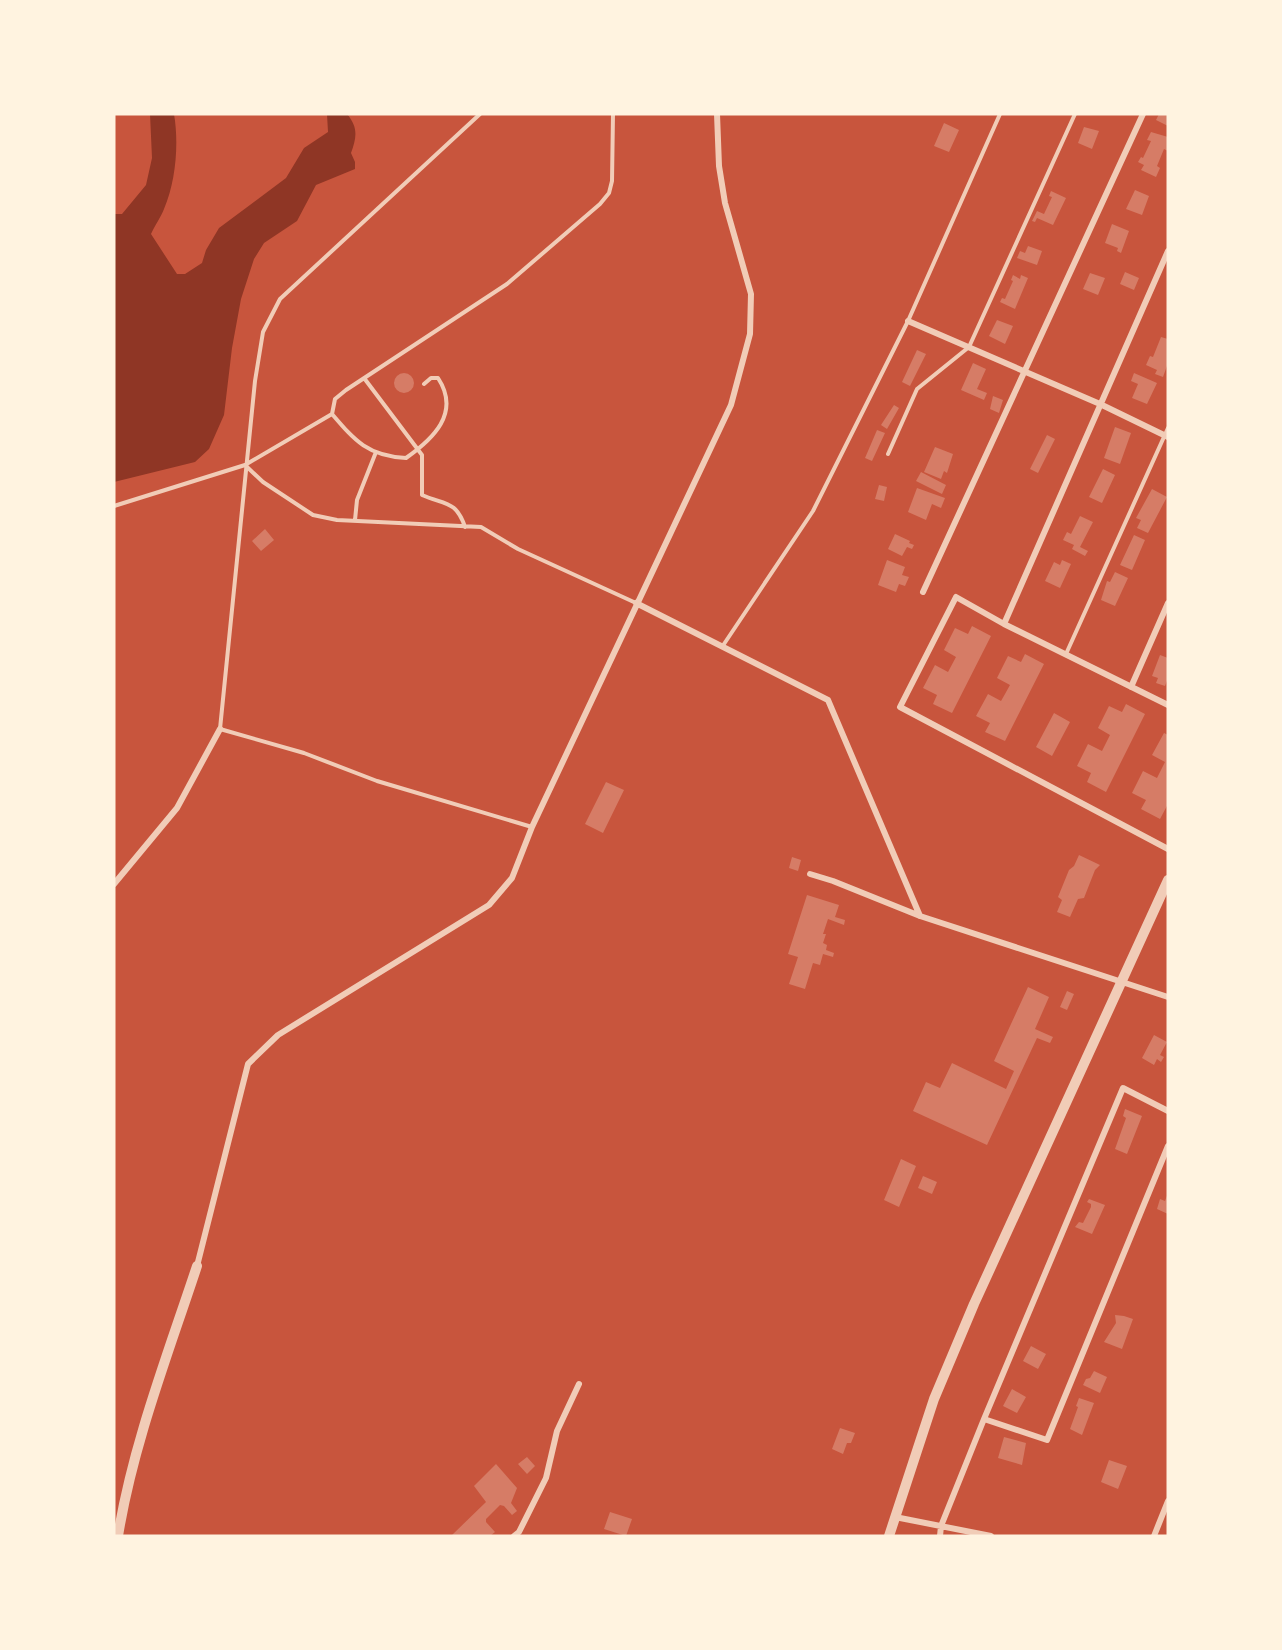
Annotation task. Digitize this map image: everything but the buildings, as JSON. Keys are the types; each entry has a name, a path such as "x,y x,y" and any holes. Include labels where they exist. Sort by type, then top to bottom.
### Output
{"street":[{"path":"118,1536 146,1420 196,1266 248,1064 278,1035 489,905 512,878 532,827 731,405 750,334 751,294 725,203 719,166 717,114"},
{"path":"923,592 1143,114"},
{"path":"1004,624 1168,251"},
{"path":"908,321 1100,404 1166,436"},
{"path":"1168,705 1004,624 956,597 900,706 1168,849"},
{"path":"636,603 828,700 920,916"},
{"path":"1131,687 1168,603"},
{"path":"114,883 177,808 220,729"},
{"path":"810,874 920,916 1168,997"},
{"path":"889,1536 934,1399 974,1304 1168,880"},
{"path":"940,1536 941,1526 984,1419 1123,1089 1168,1111"},
{"path":"984,1419 1047,1440 1168,1146"},
{"path":"519,1534 546,1478 557,1431 579,1384"},
{"path":"1154,1536 1168,1501"},
{"path":"895,1517 991,1536"}],"lane":[{"path":"480,114 280,299 263,332 246,465 220,729 304,753 377,782 532,827"},
{"path":"114,506 246,465 332,414 335,399 507,284 600,204 609,193 612,181 613,114"},
{"path":"722,647 813,512 908,321 1000,114"},
{"path":"888,454 917,389 969,347 1075,114"},
{"path":"364,378 422,455 422,495 449,504 461,513 465,526"},
{"path":"332,414 359,445 392,458 406,458 433,436 444,420 447,406 444,388 438,378 430,378 424,384"},
{"path":"1066,655 1168,428"},
{"path":"355,520 357,500 376,452"},
{"path":"246,465 263,482 313,515 481,528 518,549 636,603"}],"shaded area":[{"path":"150,114 174,114 176,149 174,174 164,209 151,234 177,274 185,274 202,263 206,250 219,228 286,178 304,148 328,132 327,114 347,114 353,123 355,137 351,153 355,169 316,185 297,221 264,243 254,259 241,299 224,415 209,449 195,462 114,482 114,214 122,214 146,185 152,158"}]}
